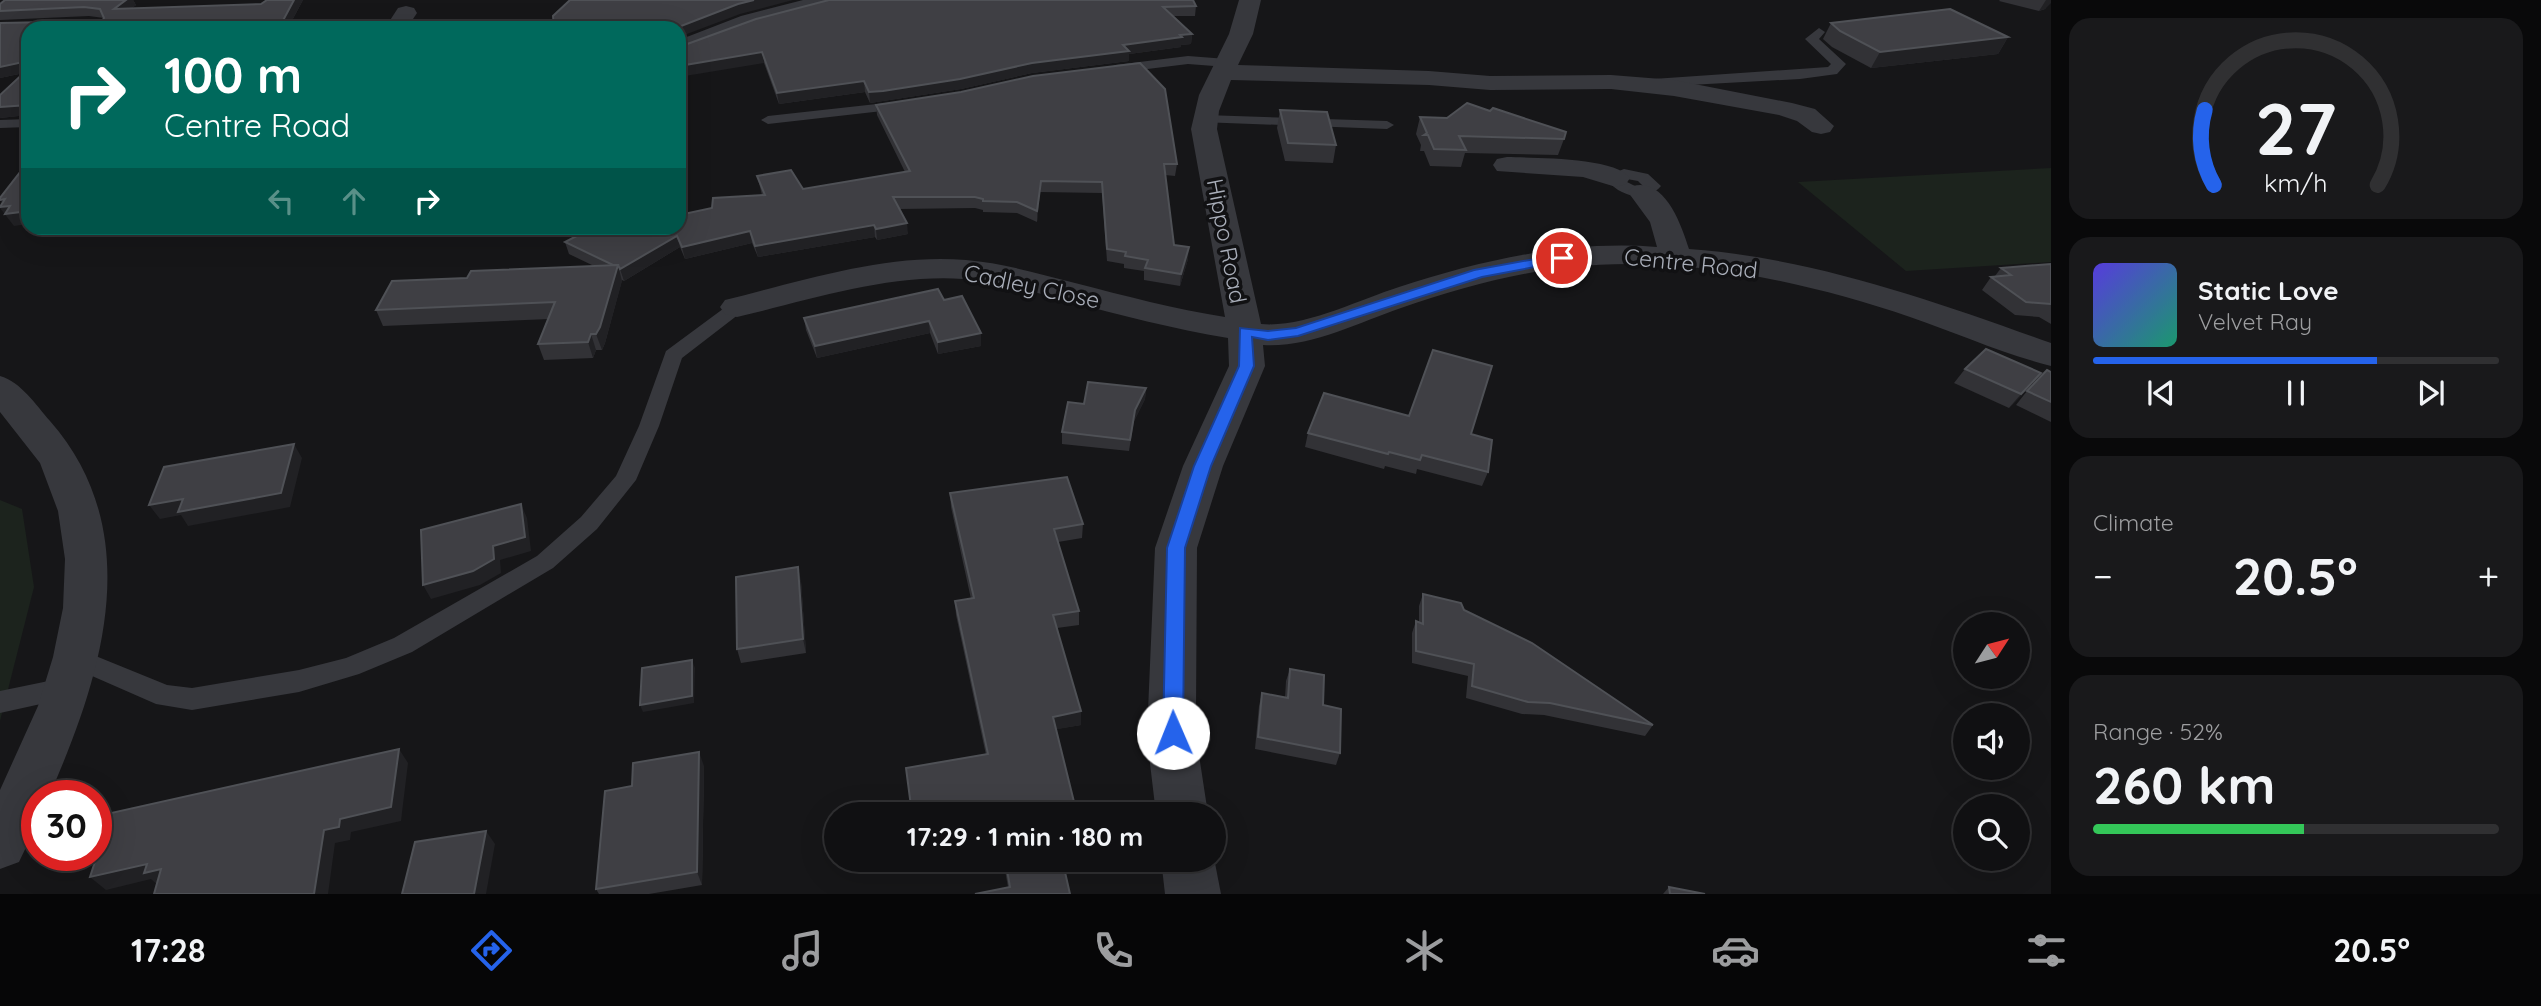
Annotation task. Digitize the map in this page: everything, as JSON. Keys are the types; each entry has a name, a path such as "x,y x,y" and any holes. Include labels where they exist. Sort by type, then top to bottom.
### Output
{"street":[{"path":"686,45 749,21 829,0"},
{"name":"Hippo Road","path":"1180,802 1172,711 1175,557 1181,526 1202,466 1247,366 1245,331 1204,129 1211,94 1245,30 1250,0"},
{"path":"1225,68 1490,83 1634,84 1693,90 1745,100 1806,115 1821,126"},
{"path":"1507,165 1585,169 1629,185 1665,221 1676,257"},
{"name":"Centre Road","path":"1245,331 1268,335 1298,332 1454,280 1546,260 1606,255 1676,257 1741,265 1897,302 2051,355"},
{"name":"Cadley Close","path":"737,307 891,274 963,269 1012,277 1179,320 1245,331"},
{"path":"0,388 59,460 79,505 87,551 86,604 72,673 37,770 0,844"},
{"path":"1190,872 1193,894"}],"lane":[{"path":"1634,84 1832,71 1839,64 1811,39 1819,32"},
{"path":"1097,72 1188,60 1225,68"},
{"path":"768,120 923,102"},
{"path":"1205,119 1387,125"},
{"path":"0,124 21,123"},
{"path":"0,702 72,673 165,696 192,699 228,695 299,681 350,667 403,645 545,562 589,523 625,480 649,426 673,355 737,307"}],"shaded area":[{"path":"2051,168 2051,262 1906,271 1798,182"},
{"path":"0,500 22,509 34,587 0,721"}],"building":[{"path":"5,0 126,0 114,9 261,4 267,0 294,0 283,21 102,21 104,18 100,9 84,7 0,11 0,4"},
{"path":"570,0 754,0 686,24 686,21 553,21 553,16"},
{"path":"829,0 1193,0 1196,6 1163,7 1192,34 1180,35 1182,37 1123,45 1129,51 1032,63 960,79 883,91 869,92 864,81 777,93 762,52 686,65 686,44 756,19"},
{"path":"1950,9 2008,37 1880,52 1840,31 1831,23"},
{"path":"0,23 21,23 21,62 0,67"},
{"path":"1140,63 1165,89 1177,164 1164,164 1174,245 1189,247 1181,274 1145,268 1148,260 1107,249 1102,182 1041,181 1037,211 1017,202 983,201 975,197 893,197 907,223 876,229 874,225 755,246 750,231 682,247 677,236 620,269 618,265 565,242 578,235 686,235 686,214 712,208 713,198 765,195 757,176 791,170 803,189 910,171 876,105 961,92 1033,76"},
{"path":"21,76 21,106 0,107 0,95"},
{"path":"1467,103 1490,111 1493,108 1566,132 1564,139 1459,136 1466,150 1434,149 1428,135 1424,135 1427,133 1420,117 1447,118"},
{"path":"1280,110 1327,112 1336,145 1288,143"},
{"path":"21,171 21,212 5,214 10,206 0,207 5,199 0,198"},
{"path":"2051,264 2051,304 2026,302 1991,277 2011,275 2001,268"},
{"path":"618,265 600,327 596,334 591,334 588,342 538,344 555,302 376,310 392,281 467,278 471,271"},
{"path":"938,289 944,300 962,296 981,333 938,342 929,321 815,346 804,318"},
{"path":"1986,349 2041,373 2021,394 1965,369"},
{"path":"1433,350 1492,366 1471,434 1492,440 1488,472 1422,455 1420,460 1389,452 1388,454 1308,433 1324,393 1409,416"},
{"path":"2047,370 2051,372 2051,402 2027,391"},
{"path":"1088,382 1146,388 1135,410 1130,440 1062,432 1068,402 1084,404"},
{"path":"294,444 281,493 178,512 183,499 149,505 164,467"},
{"path":"1067,477 1083,524 1054,529 1079,611 1053,615 1081,711 1053,717 1074,802 910,802 906,768 988,754 955,601 974,598 950,493"},
{"path":"521,504 525,537 493,546 494,559 473,571 423,585 421,530"},
{"path":"798,567 803,639 737,649 736,577"},
{"path":"1423,594 1461,603 1464,610 1532,643 1653,725 1550,703 1528,702 1472,686 1474,664 1416,651 1416,621 1423,624"},
{"path":"692,660 692,696 640,705 642,668"},
{"path":"1290,669 1324,675 1323,705 1341,709 1340,753 1258,737 1262,693 1288,698"},
{"path":"399,749 391,807 340,819 339,827 324,830 314,894 154,894 161,869 144,873 147,864 90,877 92,871 112,871 112,813"},
{"path":"699,752 697,872 596,889 605,791 632,786 633,763"},
{"path":"486,831 474,894 402,894 415,842"},
{"path":"1007,872 1065,872 1070,894 975,894 1010,887"},
{"path":"1669,887 1705,894 1670,894"}],"route":[{"path":"1173,733 1176,548 1202,466 1247,366 1245,331 1268,335 1298,332 1479,273 1562,258"}]}
